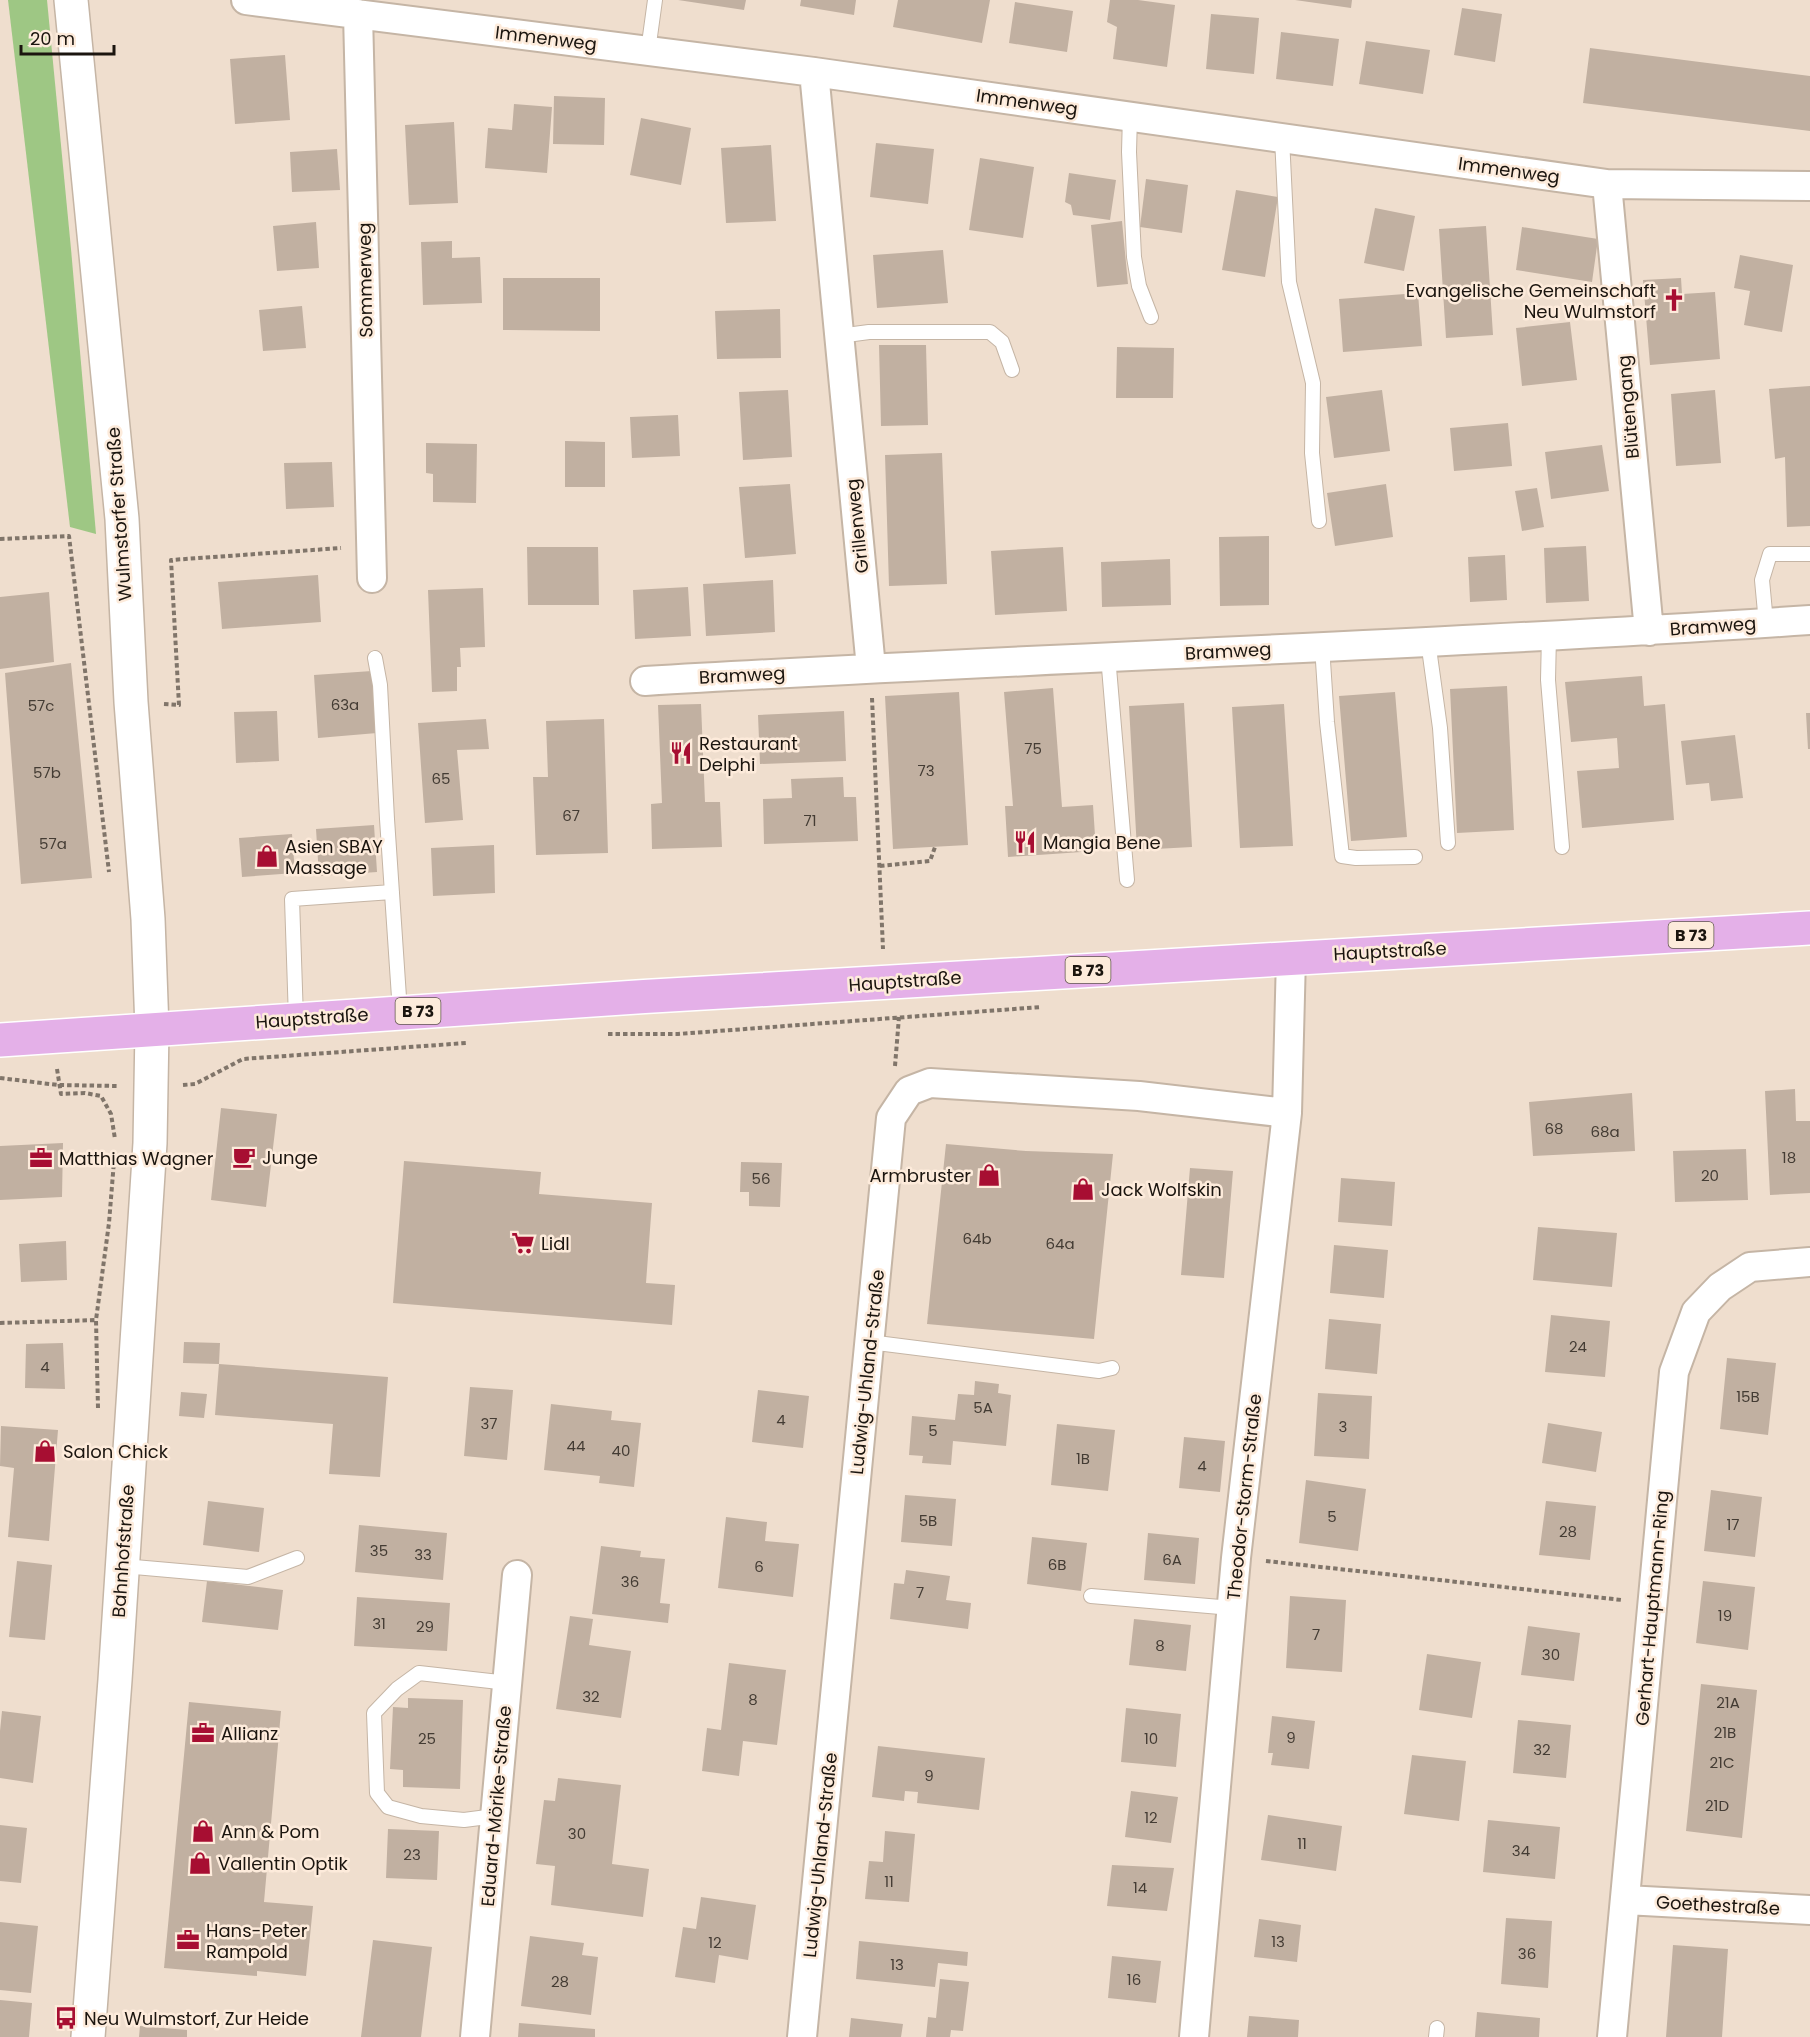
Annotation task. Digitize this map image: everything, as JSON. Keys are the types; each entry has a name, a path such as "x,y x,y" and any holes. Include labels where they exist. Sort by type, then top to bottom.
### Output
{"main road":[{"name":"Wulmstorfer Straße","path":"71,0 122,519 131,702 148,919 152,1029"},
{"name":"Hauptstraße","path":"0,1040 400,1012 1291,957 1810,928"},
{"name":"Bahnhofstraße","path":"88,2037 150,1143 152,1029"}],"street":[{"name":"Immenweg","path":"246,0 358,14 393,9 648,51 814,72 1607,184 1810,186"},
{"name":"Sommerweg","path":"358,14 372,578"},
{"name":"Grillenweg","path":"814,72 871,668"},
{"name":"Blütengang","path":"1607,184 1649,631"},
{"name":"Bramweg","path":"645,681 1108,656 1649,631 1810,620"},
{"name":"Theodor-Storm-Straße","path":"1194,2037 1236,1558 1287,1113 1291,957"},
{"name":"Ludwig-Uhland-Straße","path":"802,2037 891,1118 909,1090 930,1083 1139,1096 1287,1113"},
{"name":"Gerhart-Hauptmann-Ring","path":"1612,2037 1674,1372 1696,1312 1720,1287 1750,1267 1810,1262"},
{"name":"Eduard-Mörike-Straße","path":"475,2037 517,1575"},
{"name":"Goethestraße","path":"1626,1900 1810,1910"}],"lane":[{"path":"648,51 655,0"},
{"path":"1130,117 1129,152 1134,257 1139,286 1151,317"},
{"path":"1282,138 1289,282 1313,383 1312,453 1319,521"},
{"path":"839,336 868,332 990,332 1002,342 1012,370"},
{"path":"1766,623 1762,580 1770,554 1810,554"},
{"path":"1549,635 1548,680 1563,847"},
{"path":"1428,641 1440,729 1448,843"},
{"path":"1322,646 1327,722 1342,856 1356,858 1415,857"},
{"path":"1108,656 1127,880"},
{"path":"375,658 380,685 400,1012"},
{"path":"296,1019 292,899 392,892"},
{"path":"869,1342 1099,1371 1112,1368"},
{"path":"122,1566 248,1577 297,1558"},
{"path":"1090,1596 1232,1608"},
{"path":"495,1816 464,1820 422,1816 388,1807 377,1793 374,1713 397,1689 419,1673 508,1683"}],"path":[{"path":"0,539 69,536 110,876"},
{"path":"131,702 179,705 171,560 371,546"},
{"path":"871,668 880,866 899,1018 891,1118"},
{"path":"880,866 930,861 934,847"},
{"path":"598,1034 678,1034 1041,1007"},
{"path":"55,1036 58,1085 61,1094 86,1093 101,1096 111,1114"},
{"path":"0,1078 58,1085 151,1087 195,1084 243,1059 474,1043"},
{"path":"0,1323 96,1320"},
{"path":"1236,1558 1653,1604"}],"green space":[{"path":"8,0 47,0 96,534 70,527"}],"building":[{"path":"678,0 746,0 744,10"},
{"path":"801,0 856,0 854,15 800,6"},
{"path":"898,0 990,0 982,43 893,27"},
{"path":"1110,0 1138,0 1175,5 1167,67 1113,59 1117,27 1107,22"},
{"path":"1295,0 1352,0 1351,8"},
{"path":"1015,2 1073,11 1067,52 1009,43"},
{"path":"1462,8 1502,14 1495,62 1454,55"},
{"path":"1211,14 1259,18 1254,74 1206,69"},
{"path":"1281,32 1339,39 1333,86 1276,79"},
{"path":"1366,41 1430,50 1423,94 1359,84"},
{"path":"1590,48 1810,76 1810,131 1583,103"},
{"path":"285,55 290,120 235,124 230,59"},
{"path":"554,96 605,98 604,145 553,144"},
{"path":"514,104 552,107 547,173 485,168 488,128 512,130"},
{"path":"641,118 691,128 681,185 630,175"},
{"path":"454,122 458,203 409,205 405,125"},
{"path":"876,143 934,149 928,204 870,197"},
{"path":"771,145 776,221 726,223 721,148"},
{"path":"337,149 340,190 292,192 290,152"},
{"path":"980,158 1034,167 1023,238 969,230"},
{"path":"1069,173 1116,180 1110,220 1073,215 1071,205 1065,202"},
{"path":"1146,179 1188,185 1182,233 1140,227"},
{"path":"1236,190 1278,197 1265,277 1222,270"},
{"path":"1375,208 1415,216 1404,271 1364,263"},
{"path":"1122,221 1128,284 1097,287 1091,225"},
{"path":"316,222 319,268 277,271 273,226"},
{"path":"1486,226 1493,335 1446,338 1439,229"},
{"path":"1522,227 1598,239 1592,282 1516,270"},
{"path":"452,241 452,258 480,257 482,303 423,305 421,242"},
{"path":"943,250 948,303 877,308 873,255"},
{"path":"1740,255 1793,265 1782,332 1744,325 1750,291 1734,288"},
{"path":"503,278 600,278 600,331 503,330"},
{"path":"1681,278 1682,294 1715,292 1720,359 1650,365 1643,280"},
{"path":"1418,293 1422,346 1343,352 1339,299"},
{"path":"302,306 306,348 263,351 259,310"},
{"path":"780,309 781,358 717,359 715,311"},
{"path":"1570,322 1577,380 1522,386 1516,328"},
{"path":"879,345 926,345 928,425 881,426"},
{"path":"1117,347 1174,348 1173,398 1116,398"},
{"path":"1810,386 1810,526 1787,527 1785,457 1775,459 1769,389"},
{"path":"788,390 792,457 743,460 739,392"},
{"path":"1382,390 1390,451 1334,458 1326,397"},
{"path":"1715,390 1721,463 1676,466 1671,394"},
{"path":"678,415 680,456 632,458 630,417"},
{"path":"1508,423 1512,466 1454,471 1450,428"},
{"path":"565,441 605,442 605,487 565,487"},
{"path":"426,443 477,444 476,503 433,502 433,474 426,473"},
{"path":"1602,445 1609,491 1551,499 1545,452"},
{"path":"942,453 947,584 889,586 885,455"},
{"path":"332,462 334,507 286,509 284,463"},
{"path":"790,484 796,554 745,558 739,487"},
{"path":"1386,484 1393,537 1335,546 1327,493"},
{"path":"1537,488 1544,527 1522,531 1515,491"},
{"path":"1269,536 1269,605 1220,606 1219,537"},
{"path":"1586,546 1589,601 1546,603 1544,548"},
{"path":"527,547 598,547 599,605 528,605"},
{"path":"1063,547 1067,611 995,615 991,551"},
{"path":"1505,555 1507,600 1470,602 1468,557"},
{"path":"1170,559 1171,605 1102,607 1101,562"},
{"path":"318,575 321,622 222,629 218,582"},
{"path":"773,580 775,632 706,636 703,584"},
{"path":"688,587 691,636 635,639 633,590"},
{"path":"483,588 485,647 460,648 461,667 457,667 457,691 432,692 428,590"},
{"path":"49,592 54,662 0,669 0,597"},
{"path":"71,663 92,878 21,884 5,673"},
{"path":"372,671 377,733 318,738 314,675"},
{"path":"1642,676 1644,706 1665,704 1674,820 1582,828 1577,771 1619,768 1617,738 1571,742 1565,682"},
{"path":"1507,686 1514,830 1457,833 1450,689"},
{"path":"1053,688 1062,807 1093,805 1096,851 1008,857 1005,806 1013,806 1004,692"},
{"path":"959,692 968,845 893,849 885,696"},
{"path":"1395,692 1407,837 1351,841 1339,696"},
{"path":"1184,703 1192,847 1137,850 1129,706"},
{"name":"Restaurant Delphi","path":"701,704 705,802 720,802 722,847 652,849 651,804 662,803 658,705"},
{"path":"1284,704 1293,846 1240,848 1232,707"},
{"path":"277,711 279,761 236,763 234,712"},
{"path":"844,711 846,761 760,764 758,715"},
{"path":"1806,713 1810,713 1810,749 1808,749"},
{"path":"486,719 489,749 457,750 463,820 425,823 418,723"},
{"path":"604,719 608,853 536,855 533,777 548,777 546,721"},
{"path":"1735,735 1743,798 1711,801 1709,783 1686,785 1681,741"},
{"path":"843,777 844,797 856,797 858,841 764,844 763,799 792,798 791,779"},
{"path":"374,825 377,872 319,876 316,829"},
{"name":"Asien SBAY Massage","path":"292,834 295,873 242,877 239,838"},
{"path":"494,845 495,893 433,896 431,848"},
{"path":"1795,1089 1796,1121 1810,1121 1810,1193 1770,1195 1765,1091"},
{"path":"1632,1093 1635,1151 1533,1156 1529,1102"},
{"name":"Junge","path":"221,1108 277,1114 266,1207 211,1200"},
{"path":"63,1143 62,1197 0,1200 0,1146"},
{"path":"946,1144 1026,1151 1113,1154 1094,1339 927,1324"},
{"path":"1746,1149 1748,1200 1675,1202 1673,1151"},
{"name":"Lidl","path":"404,1161 541,1172 539,1194 652,1203 646,1283 675,1285 672,1325 393,1303"},
{"path":"741,1162 782,1163 780,1207 749,1206 749,1192 740,1192"},
{"path":"1190,1168 1233,1171 1224,1278 1181,1275"},
{"path":"1341,1178 1395,1182 1392,1226 1338,1222"},
{"path":"1538,1227 1617,1233 1612,1287 1533,1280"},
{"path":"66,1241 67,1280 21,1282 19,1244"},
{"path":"1334,1245 1388,1250 1384,1298 1330,1293"},
{"path":"1551,1315 1610,1321 1605,1377 1545,1372"},
{"path":"1329,1319 1381,1324 1377,1374 1325,1369"},
{"path":"184,1342 220,1343 219,1364 183,1363"},
{"path":"63,1343 65,1389 25,1388 26,1344"},
{"path":"1727,1358 1776,1363 1768,1435 1720,1429"},
{"path":"219,1364 388,1377 380,1477 329,1474 333,1424 215,1415"},
{"path":"975,1381 999,1384 998,1393 1011,1395 1006,1446 953,1441 951,1465 922,1463 923,1456 909,1455 912,1416 955,1420 958,1394 974,1395"},
{"path":"470,1387 513,1390 507,1460 464,1456"},
{"path":"758,1390 809,1396 803,1448 752,1442"},
{"path":"181,1392 207,1394 204,1418 179,1416"},
{"path":"1318,1393 1372,1396 1369,1459 1314,1456"},
{"path":"551,1404 612,1411 611,1420 641,1423 634,1487 599,1483 600,1476 544,1470"},
{"path":"1548,1423 1602,1432 1596,1472 1542,1463"},
{"path":"1057,1424 1115,1430 1108,1491 1051,1485"},
{"path":"1,1426 58,1430 49,1541 8,1537 14,1468 0,1466"},
{"path":"1184,1437 1225,1441 1220,1492 1179,1488"},
{"path":"1306,1480 1366,1489 1358,1551 1299,1543"},
{"path":"1711,1490 1762,1497 1755,1557 1704,1551"},
{"path":"905,1495 956,1499 952,1546 901,1542"},
{"path":"208,1501 264,1508 259,1552 203,1545"},
{"path":"1546,1501 1596,1506 1590,1560 1539,1555"},
{"path":"726,1517 767,1522 765,1541 799,1544 793,1597 718,1588"},
{"path":"359,1525 447,1533 443,1580 355,1572"},
{"path":"1148,1533 1199,1538 1195,1584 1144,1580"},
{"path":"1032,1537 1087,1543 1081,1591 1027,1584"},
{"path":"601,1546 641,1551 640,1557 665,1559 660,1603 670,1604 668,1623 592,1614"},
{"path":"17,1561 52,1565 45,1640 9,1637"},
{"path":"906,1570 950,1576 946,1600 971,1603 968,1629 890,1619 894,1583 904,1584"},
{"path":"207,1581 283,1590 278,1630 202,1622"},
{"path":"1703,1581 1755,1587 1748,1650 1696,1643"},
{"path":"1290,1596 1346,1600 1342,1672 1286,1668"},
{"path":"357,1597 450,1603 447,1651 354,1646"},
{"path":"570,1616 593,1619 589,1645 631,1651 621,1718 556,1709"},
{"path":"1134,1619 1191,1625 1186,1671 1129,1665"},
{"path":"1528,1626 1580,1633 1574,1681 1521,1675"},
{"path":"1427,1654 1481,1662 1472,1718 1419,1710"},
{"path":"729,1663 786,1670 777,1745 743,1741 739,1776 702,1771 707,1728 721,1730"},
{"path":"1701,1684 1757,1690 1742,1838 1686,1831"},
{"path":"408,1698 463,1700 460,1789 403,1787 403,1770 390,1769 393,1707 408,1708"},
{"path":"189,1702 281,1711 264,1902 313,1906 306,1976 257,1971 257,1976 164,1968"},
{"path":"1126,1708 1181,1714 1176,1767 1121,1762"},
{"path":"2,1711 41,1716 33,1783 0,1778"},
{"path":"1272,1716 1315,1721 1309,1769 1271,1765 1273,1753 1268,1753"},
{"path":"1518,1720 1571,1725 1566,1778 1513,1773"},
{"path":"878,1746 985,1758 979,1810 917,1803 918,1792 905,1791 904,1801 872,1797"},
{"path":"1412,1755 1466,1761 1459,1821 1404,1814"},
{"path":"558,1778 621,1785 612,1864 649,1869 643,1917 551,1905 555,1866 536,1864 544,1800 555,1801"},
{"path":"1131,1791 1178,1797 1171,1843 1125,1837"},
{"path":"1268,1815 1342,1826 1336,1871 1261,1860"},
{"path":"1488,1820 1560,1827 1555,1879 1483,1872"},
{"path":"0,1825 27,1828 21,1883 0,1881"},
{"path":"388,1829 439,1831 437,1880 386,1878"},
{"path":"885,1831 915,1834 909,1902 865,1899 869,1861 883,1862"},
{"path":"1112,1865 1174,1868 1167,1911 1107,1906"},
{"path":"701,1897 756,1905 748,1960 719,1955 715,1983 675,1977 683,1927 696,1929"},
{"path":"1506,1918 1552,1921 1548,1988 1501,1984"},
{"path":"1259,1919 1301,1925 1297,1962 1254,1957"},
{"path":"0,1922 38,1926 31,1993 0,1990"},
{"path":"530,1936 584,1943 582,1955 598,1957 591,2015 521,2006"},
{"path":"373,1940 432,1947 421,2037 361,2037"},
{"path":"859,1941 968,1952 967,1966 938,1963 935,1987 856,1979"},
{"path":"1673,1945 1728,1949 1722,2037 1666,2037"},
{"path":"1112,1956 1161,1961 1156,2003 1108,1998"},
{"path":"940,1979 969,1982 963,2031 951,2030 950,2037 926,2037 928,2017 936,2018"},
{"path":"0,2000 32,2003 29,2037 0,2037"},
{"path":"1477,2012 1540,2018 1539,2037 1475,2037"},
{"path":"1249,2016 1299,2020 1298,2037 1247,2037"},
{"path":"851,2018 903,2024 901,2037 849,2037"},
{"path":"519,2023 595,2029 595,2037 518,2037"},
{"path":"140,2026 187,2030 187,2037 139,2037"}],"place":[{"name":"Evangelische Gemeinschaft Neu Wulmstorf","path":"1674,300"},
{"name":"Restaurant Delphi","path":"681,753"},
{"name":"Mangia Bene","path":"1025,842"},
{"name":"Asien SBAY Massage","path":"267,856"},
{"name":"Junge","path":"244,1157"},
{"name":"Matthias Wagner","path":"41,1158"},
{"name":"Armbruster","path":"989,1175"},
{"name":"Jack Wolfskin","path":"1083,1189"},
{"name":"Lidl","path":"523,1243"},
{"name":"Salon Chick","path":"45,1451"},
{"name":"Allianz","path":"203,1733"},
{"name":"Ann & Pom","path":"203,1831"},
{"name":"Vallentin Optik","path":"200,1863"},
{"name":"Hans-Peter Rampold","path":"188,1940"},
{"name":"Neu Wulmstorf, Zur Heide","path":"66,2018"}]}
